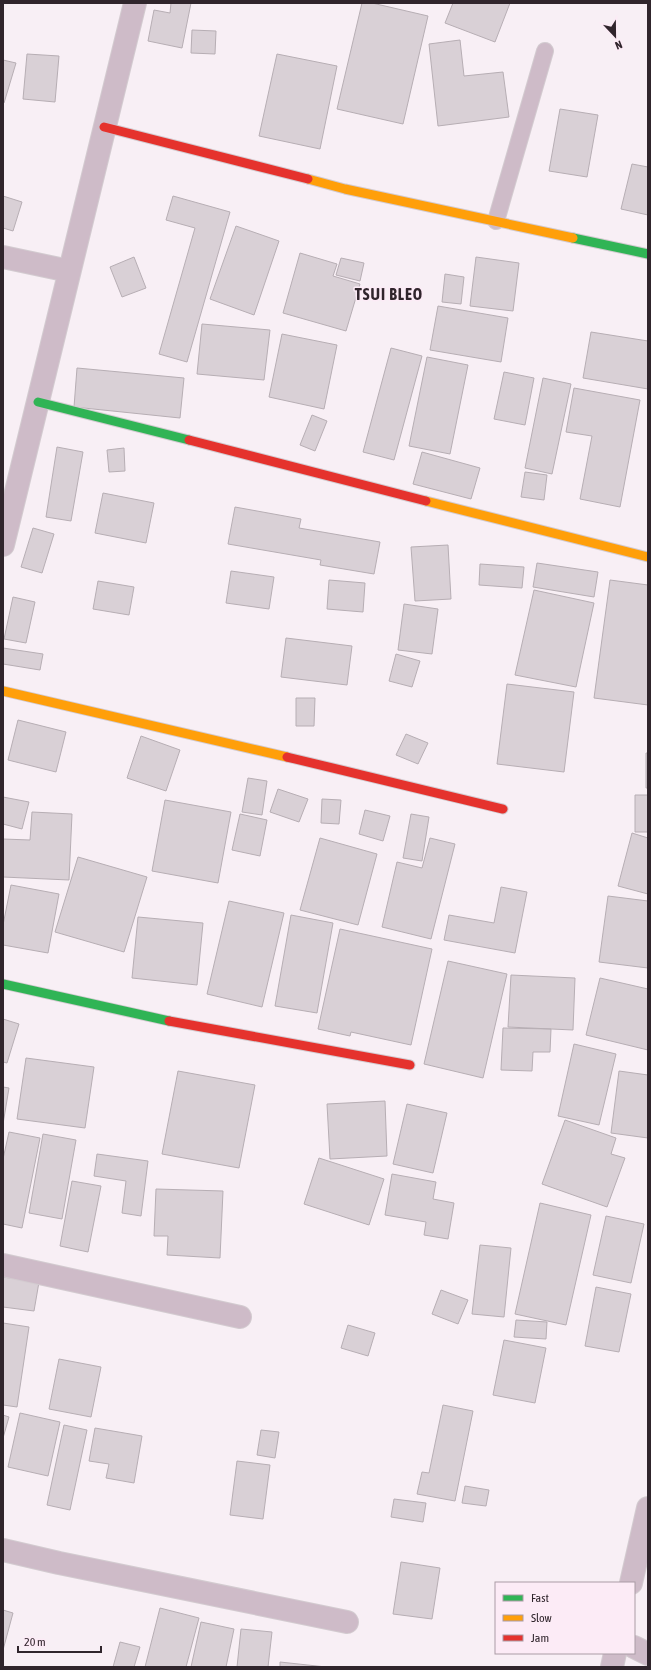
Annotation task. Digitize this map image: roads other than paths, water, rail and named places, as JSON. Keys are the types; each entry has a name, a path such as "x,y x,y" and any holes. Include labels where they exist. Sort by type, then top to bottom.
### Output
{"street":[{"path":"3,545 134,3"},
{"path":"104,127 345,189 648,254"},
{"path":"3,257 69,271"},
{"path":"38,402 648,557"},
{"path":"3,691 225,742 503,809"},
{"path":"3,984 178,1023 410,1065"},
{"path":"3,1265 240,1317"},
{"path":"631,1582 648,1508"},
{"path":"3,1550 59,1563 347,1622"},
{"path":"635,1648 648,1654"},
{"path":"612,1667 615,1654"}],"lane":[{"path":"496,221 545,51"}],"district":[{"name":"TSUI BLEO","path":"389,294"}]}
